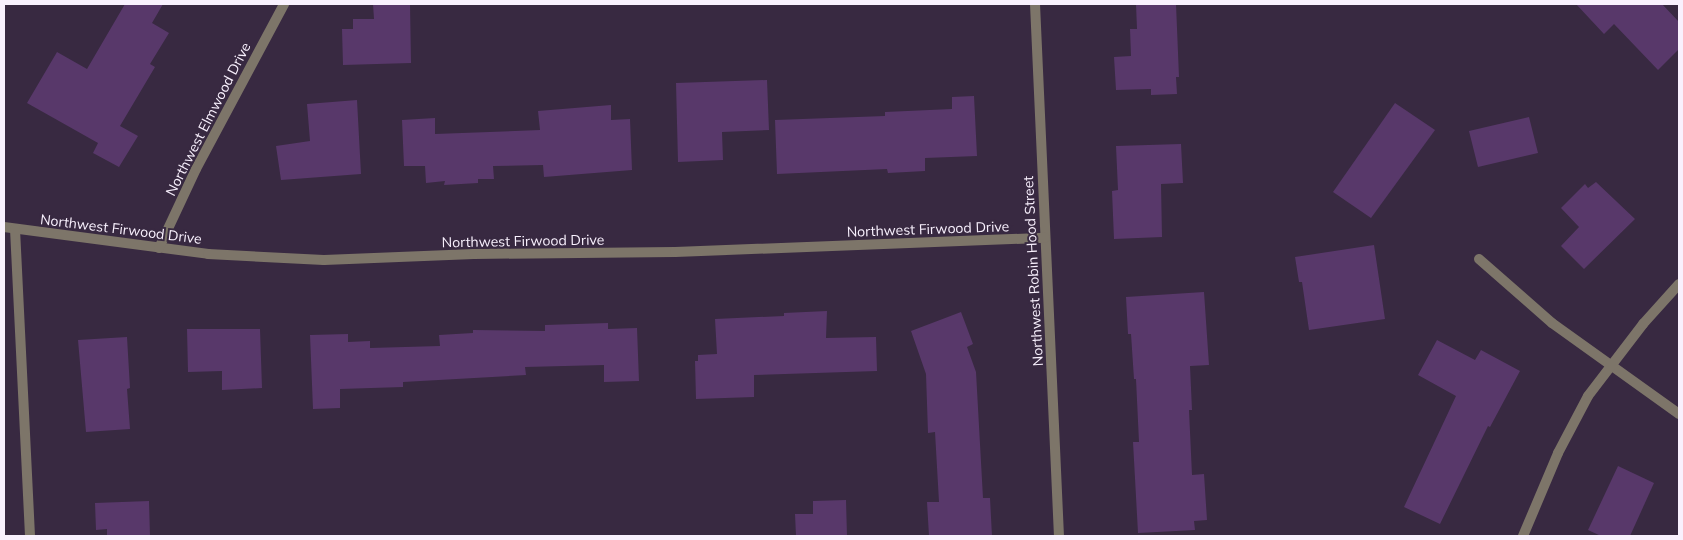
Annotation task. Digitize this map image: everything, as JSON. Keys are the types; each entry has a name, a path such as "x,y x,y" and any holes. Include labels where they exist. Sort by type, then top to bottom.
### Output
{"street":[{"name":"Northwest Elmwood Drive","path":"159,248 196,169 284,4"},
{"name":"Northwest Robin Hood Street","path":"1035,4 1060,536"},
{"name":"Northwest Firwood Drive","path":"4,227 208,254 324,260 474,254 685,252 1045,238"},
{"path":"15,229 30,536"},
{"path":"1479,259 1552,323 1679,414"},
{"path":"1523,536 1558,453 1588,396 1643,324 1679,284"}],"building":[{"path":"125,4 163,4 152,23 169,33 150,64 155,67 120,126 138,136 119,167 93,153 98,143 27,103 57,52 87,69"},
{"path":"373,4 410,4 411,63 343,65 342,29 353,29 353,19 374,19"},
{"path":"1136,4 1176,4 1179,77 1176,77 1177,94 1151,95 1151,89 1116,90 1114,57 1131,56 1130,29 1137,29"},
{"path":"1576,4 1662,4 1679,22 1679,49 1658,70 1614,24 1604,34"},
{"path":"767,80 769,130 722,132 723,160 678,162 676,83"},
{"path":"974,96 977,156 925,158 925,171 888,173 887,169 777,174 775,120 885,116 885,112 952,109 952,97"},
{"path":"357,100 361,174 281,180 276,146 310,141 307,104"},
{"path":"1395,103 1435,130 1371,218 1333,192"},
{"path":"611,105 611,120 630,119 632,170 544,177 543,165 493,166 494,179 478,179 478,183 444,185 445,181 426,183 425,166 404,166 402,120 435,118 435,134 540,130 538,111"},
{"path":"1529,117 1538,153 1478,167 1469,131"},
{"path":"1181,144 1183,183 1161,184 1162,237 1114,239 1112,191 1118,190 1116,146"},
{"path":"1596,182 1635,219 1584,269 1561,246 1579,227 1561,208 1585,184 1588,188"},
{"path":"1374,245 1385,319 1309,330 1302,282 1299,282 1295,257"},
{"path":"1204,292 1209,365 1190,366 1192,410 1189,410 1192,475 1204,474 1207,520 1194,521 1195,530 1138,533 1133,442 1139,442 1136,379 1134,379 1131,334 1128,334 1126,297"},
{"path":"827,311 826,338 876,337 877,371 754,375 754,397 696,399 695,361 698,361 698,355 717,354 715,319 784,316 784,313"},
{"path":"961,312 973,344 967,347 976,372 983,498 990,498 992,536 929,536 927,502 939,502 935,432 928,433 926,374 911,331"},
{"path":"608,323 608,329 637,328 639,381 604,382 604,365 525,367 526,375 403,382 403,387 340,389 340,408 313,409 310,335 348,334 348,342 370,341 370,348 440,346 439,335 473,333 473,330 545,331 545,325"},
{"path":"187,329 260,329 262,388 222,390 222,371 188,372"},
{"path":"127,337 130,388 127,389 130,429 86,432 78,340"},
{"path":"1437,340 1475,360 1481,350 1520,371 1490,427 1488,426 1440,524 1404,507 1456,396 1418,375"},
{"path":"1618,466 1654,483 1630,536 1601,536 1588,530"},
{"path":"846,500 847,536 796,536 795,514 813,514 813,501"},
{"path":"149,501 150,536 107,536 107,529 96,530 95,503"}]}
